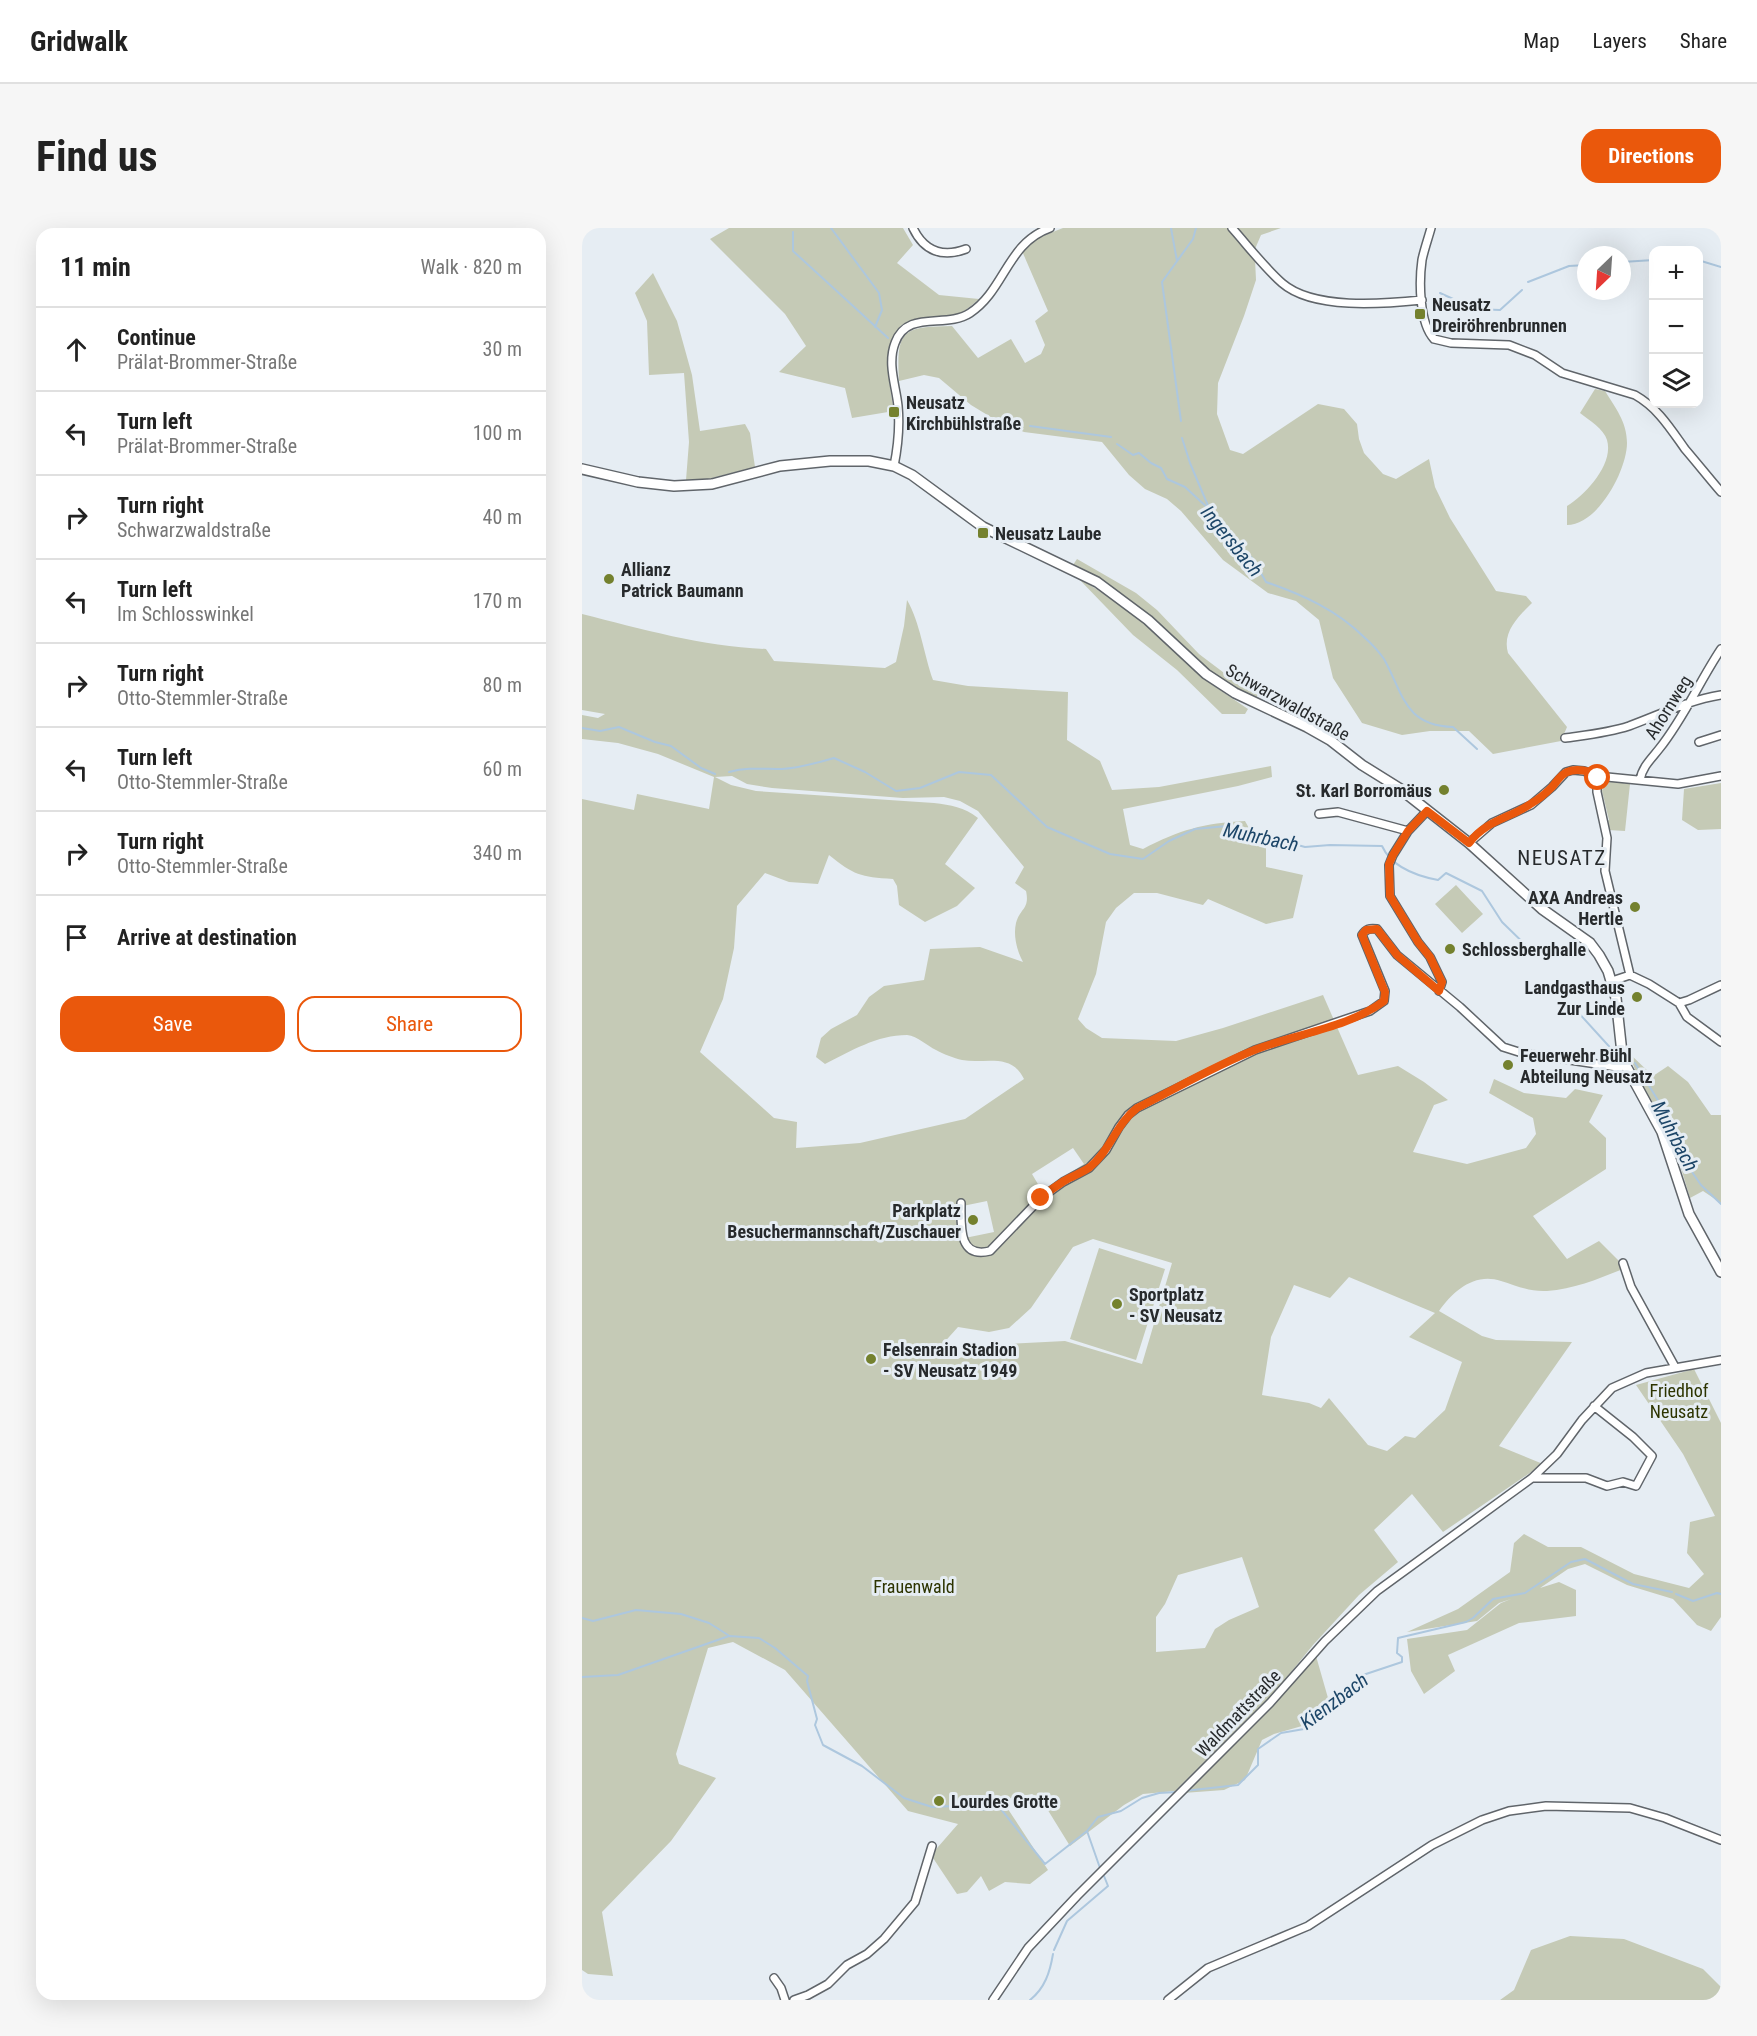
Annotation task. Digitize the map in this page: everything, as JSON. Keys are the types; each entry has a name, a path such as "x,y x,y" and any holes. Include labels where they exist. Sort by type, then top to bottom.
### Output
{"main road":[{"name":"Schwarzwaldstraße","path":"582,469 638,482 674,486 712,484 780,466 830,461 869,461 894,465 987,529 1097,582 1148,620 1206,674 1235,693 1330,740 1399,788 1469,843 1542,909 1590,943 1604,963 1612,981 1626,1066 1662,1132 1689,1214 1721,1272"}],"street":[{"path":"913,228 922,243 934,250 952,254 966,249"},
{"path":"894,465 899,439 898,404 893,383 892,357 900,333 906,327 920,321 947,321 970,313 979,306 993,288 1018,249 1028,239 1050,228"},
{"path":"1232,228 1283,284 1310,296 1345,303 1396,303 1422,300"},
{"path":"1431,228 1422,260 1420,282 1426,327 1434,339 1451,343 1509,345 1535,355 1562,373 1635,395 1661,415 1721,492"},
{"name":"Ahornweg","path":"1640,780 1642,770 1672,733 1721,649"},
{"path":"1565,738 1627,726 1691,702 1721,695"},
{"path":"1699,742 1721,735"},
{"path":"1469,843 1492,823 1531,805 1552,788 1566,772 1573,770 1597,776 1678,784 1721,776"},
{"path":"1597,776 1597,792 1607,838 1605,871 1630,975"},
{"path":"1427,811 1408,831 1389,864 1390,896 1418,942 1430,957 1442,982 1439,991"},
{"path":"1319,814 1338,812 1408,831"},
{"path":"961,1203 965,1244 970,1250 979,1254 990,1251 1041,1198 1063,1182 1089,1168 1106,1150 1124,1121 1137,1108 1255,1050 1370,1011 1384,1001 1385,992 1363,940 1362,935 1366,930 1377,929 1397,955 1460,1007 1503,1047 1522,1053 1617,1067 1626,1066"},
{"path":"1612,981 1630,975 1649,984 1679,1003 1688,1017 1721,1042"},
{"path":"1679,1003 1721,985"},
{"path":"1623,1263 1631,1287 1675,1367"},
{"name":"Waldmattstraße","path":"993,2000 1028,1948 1270,1703 1356,1609 1391,1579 1532,1478 1557,1454 1594,1406 1612,1388 1646,1373 1721,1360"},
{"path":"1532,1478 1586,1478 1607,1486 1623,1482 1636,1486 1652,1456 1594,1406"},
{"path":"1168,2000 1208,1968 1308,1926 1432,1845 1482,1820 1509,1811 1546,1806 1630,1808 1665,1818 1721,1840"},
{"path":"794,2000 828,1984 847,1965 867,1954 884,1940 915,1902 932,1846"},
{"path":"774,1978 785,2000"}],"green space":[{"path":"729,228 903,228 913,245 897,263 939,295 979,299 956,315 911,320 899,327 892,338 888,366 894,411 852,418 845,388 779,372 806,346 785,314 710,239"},
{"path":"1063,228 1227,228 1255,259 1256,280 1218,383 1217,414 1230,450 1243,454 1318,404 1344,409 1357,424 1364,453 1383,474 1396,479 1429,459 1435,487 1450,518 1496,591 1526,596 1532,603 1512,625 1507,638 1508,653 1567,727 1561,741 1493,754 1469,731 1430,731 1402,735 1362,723 1333,678 1319,620 1296,601 1268,593 1223,560 1181,511 1167,499 1145,489 1129,475 1102,442 1024,432 994,419 971,405 939,378 924,375 899,381 898,364 902,341 906,334 923,328 952,326 978,358 1011,339 1025,363 1041,354 1045,345 1035,321 1048,311 1022,251 1035,239"},
{"path":"1237,228 1281,228 1261,235 1255,249"},
{"path":"653,273 677,321 692,375 700,431 745,424 750,433 755,467 708,479 686,480 689,442 684,373 649,375 647,321 635,293"},
{"path":"1595,389 1605,391 1620,415 1625,428 1626,454 1616,481 1600,506 1578,523 1567,525 1567,506 1597,478 1606,459 1607,440 1603,432 1580,413"},
{"path":"1077,559 1136,593 1157,610 1199,654 1240,685 1258,695 1255,700 1206,668 1154,619 1132,602 1073,565"},
{"path":"1077,577 1148,626 1208,682 1248,709 1245,714 1222,714 1177,670 1133,635"},
{"name":"Frauenwald","path":"907,600 915,618 933,680 968,686 1068,692 1067,740 1100,761 1112,790 1159,787 1271,766 1272,777 1123,809 1130,845 1143,849 1192,829 1245,821 1250,830 1266,836 1266,867 1303,875 1293,918 1266,924 1208,899 1203,905 1157,893 1134,893 1116,908 1106,922 1096,974 1078,1019 1086,1028 1102,1038 1176,1041 1323,995 1358,1075 1398,1066 1448,1100 1434,1105 1413,1152 1467,1164 1526,1148 1536,1134 1533,1118 1489,1093 1494,1079 1524,1093 1566,1098 1575,1089 1603,1095 1589,1122 1606,1138 1606,1169 1533,1216 1567,1259 1599,1241 1621,1263 1623,1269 1576,1286 1547,1291 1529,1290 1501,1281 1482,1279 1465,1285 1451,1297 1439,1311 1482,1336 1496,1340 1572,1342 1499,1446 1543,1464 1443,1532 1412,1494 1374,1530 1398,1562 1359,1595 1313,1645 1275,1692 1175,1791 1143,1794 1124,1805 1070,1846 1041,1799 1032,1794 1002,1800 1048,1870 1030,1884 1005,1882 989,1891 981,1876 967,1892 957,1894 931,1855 958,1824 908,1811 785,1670 733,1642 708,1648 676,1754 679,1764 716,1778 671,1841 602,1912 613,1976 588,1974 582,1970 582,799 634,810 637,794 709,809 714,777 658,754 618,743 582,739 582,715 598,718 605,714 582,710 582,614 696,641 766,649 774,661 885,668 896,662","holes":["732,776 747,784 772,788 903,798 944,797 960,801 978,811 1024,867 1015,883 1026,891 1027,897 1026,905 1015,928 1016,943 1023,962 980,947 930,949 924,980 884,986 869,997 857,1015 831,1029 821,1038 816,1057 825,1064 875,1041 907,1035 959,1059 1005,1062 1019,1071 1024,1079 965,1119 860,1143 796,1148 797,1122 774,1118 700,1052 723,999 734,948 737,906 765,873 789,882 818,884 829,855 858,874 893,879 897,886 899,905 925,922 957,906 975,888 945,864 978,818 962,809 934,803 756,791 731,785 715,777","1073,1148 1084,1164 1042,1191 1032,1174","987,1201 994,1232 960,1239 953,1208","1093,1239 1172,1263 1142,1364 1065,1341 1008,1344 956,1359 940,1347 958,1327 989,1332 1009,1328 1031,1308 1073,1247","1349,1277 1435,1313 1409,1337 1462,1362 1445,1410 1415,1438 1405,1436 1387,1451 1368,1445 1329,1398 1321,1408 1309,1403 1262,1395 1271,1337 1294,1285 1330,1298","1242,1557 1259,1607 1215,1629 1205,1648 1156,1652 1156,1617 1165,1604 1178,1575"]},
{"path":"1610,781 1630,784 1625,831 1608,830 1607,821 1609,820 1602,791 1604,784"},
{"path":"1721,783 1721,829 1698,830 1682,820 1684,789"},
{"path":"1456,885 1483,914 1462,933 1435,904"},
{"path":"1630,1054 1653,1076 1668,1066 1688,1082 1711,1115 1721,1115 1721,1203 1703,1191 1690,1198 1670,1137 1639,1079"},
{"name":"Sportplatz - SV Neusatz","path":"1099,1248 1165,1269 1136,1360 1070,1339"},
{"name":"Friedhof Neusatz","path":"1694,1369 1721,1423 1721,1617 1711,1631 1697,1625 1673,1599 1627,1585 1585,1564 1568,1569 1540,1588 1559,1582 1576,1590 1576,1616 1519,1623 1448,1655 1455,1671 1424,1694 1411,1671 1407,1639 1467,1630 1501,1603 1511,1599 1499,1603 1477,1621 1407,1632 1458,1609 1510,1572 1514,1543 1524,1534 1548,1547 1581,1547 1634,1574 1689,1588 1704,1574 1687,1553 1690,1522 1715,1516 1683,1454 1636,1385"},
{"path":"1316,1656 1328,1698 1302,1726 1262,1740 1245,1780 1224,1790 1183,1793 1263,1716"},
{"path":"1570,1936 1624,1939 1703,1969 1721,1987 1721,2000 1500,2000 1514,1990 1531,1950"}],"waterway":[{"path":"831,228 879,293 882,310 875,327"},
{"path":"1171,228 1177,261"},
{"path":"1181,421 1162,282 1193,239 1196,228"},
{"path":"793,232 793,251 888,338"},
{"path":"1631,261 1649,260"},
{"path":"1703,262 1721,267"},
{"path":"1528,282 1569,266 1577,266"},
{"path":"1440,293 1475,309 1500,310 1522,290"},
{"name":"Ingersbach","path":"1030,426 1111,437"},
{"path":"1182,438 1209,508"},
{"name":"Ingersbach","path":"1117,444 1133,455 1139,453 1161,468 1167,479 1185,487 1210,510 1230,537 1253,559 1266,582 1293,592 1331,611 1373,645 1384,659 1402,696 1415,714 1424,721 1453,727 1477,749"},
{"name":"Muhrbach","path":"582,728 600,731 619,727 671,746 701,768 715,774"},
{"name":"Muhrbach","path":"729,772 795,768 834,758 865,772 896,791 920,788 959,772 991,775 1047,827 1110,854 1143,859 1169,841 1195,829 1227,826 1305,847 1382,846 1386,854 1406,870 1438,880 1446,873 1482,891 1502,922 1538,957"},
{"name":"Muhrbach","path":"1576,1010 1616,1054"},
{"name":"Muhrbach","path":"1635,1063 1680,1136 1690,1169 1701,1185 1721,1204"},
{"name":"Kienzbach","path":"1184,1791 1238,1785 1258,1765 1258,1749 1281,1733 1304,1729 1360,1676 1402,1662 1402,1657 1397,1653 1398,1638 1466,1622 1493,1599 1525,1593 1571,1562 1585,1559 1633,1584 1672,1592"},
{"name":"Kienzbach","path":"1676,1594 1693,1601 1717,1593 1721,1594"},
{"path":"582,1618 593,1621 636,1610 681,1614 709,1623 728,1635"},
{"path":"582,1677 618,1675 729,1636 759,1638 775,1648 808,1676 807,1681 817,1719 815,1725 823,1745 862,1766 904,1798 932,1807 955,1806 979,1810 1000,1808 1045,1864 1087,1831"},
{"name":"Kienzbach","path":"1100,1868 1087,1831 1098,1817 1121,1811 1142,1798 1159,1793 1177,1792"},
{"name":"Kienzbach","path":"1054,1950 1067,1921 1108,1886 1104,1876"},
{"name":"Kienzbach","path":"1030,2000 1040,1990 1046,1979 1053,1954"}],"place":[{"name":"Neusatz Dreiröhrenbrunnen","path":"1420,314"},
{"name":"Neusatz Kirchbühlstraße","path":"894,412"},
{"name":"Neusatz Laube","path":"983,533"},
{"name":"Allianz Patrick Baumann","path":"609,579"},
{"name":"St. Karl Borromäus","path":"1444,790"},
{"name":"AXA Andreas Hertle","path":"1635,907"},
{"name":"Schlossberghalle","path":"1450,949"},
{"name":"Landgasthaus Zur Linde","path":"1637,997"},
{"name":"Feuerwehr Bühl Abteilung Neusatz","path":"1508,1065"},
{"name":"Parkplatz Besuchermannschaft/Zuschauer","path":"973,1220"},
{"name":"Sportplatz - SV Neusatz","path":"1117,1304"},
{"name":"Felsenrain Stadion - SV Neusatz 1949","path":"871,1359"},
{"name":"Lourdes Grotte","path":"939,1801"}],"district":[{"name":"NEUSATZ","path":"1562,858"}],"route":[{"path":"1041,1198 1063,1182 1089,1168 1106,1150 1128,1115 1137,1108 1255,1050 1350,1020 1370,1011 1384,1001 1385,992 1363,940 1362,935 1366,930 1377,929 1397,955 1439,991 1442,982 1430,957 1418,942 1390,896 1389,864 1408,831 1427,811 1469,843 1473,837 1492,823 1531,805 1552,788 1566,772 1584,771 1598,778"}]}
